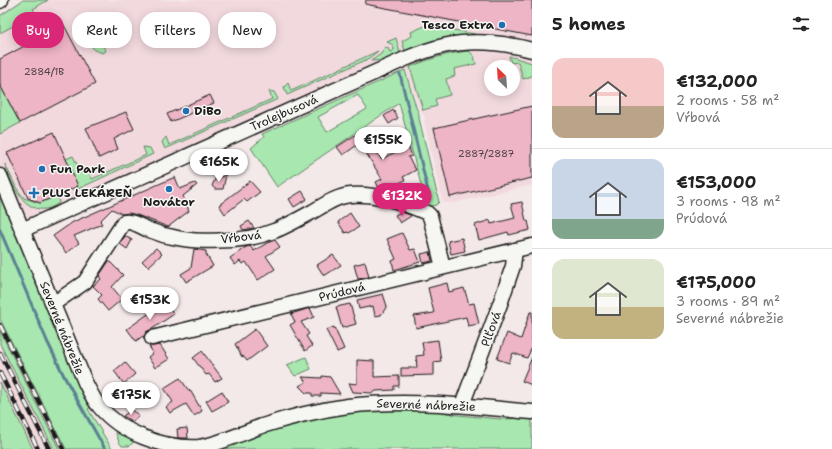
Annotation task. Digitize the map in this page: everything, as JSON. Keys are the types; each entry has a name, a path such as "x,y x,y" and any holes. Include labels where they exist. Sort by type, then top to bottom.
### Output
{"street":[{"name":"Trolejbusová","path":"22,230 405,59 441,46 462,42 496,42 532,50"},
{"name":"Severné nábrežie","path":"0,176 85,382 99,405 119,424 145,439 179,448 204,446 304,414 346,406 377,403 462,405 532,412"},
{"name":"Vŕbová","path":"53,304 85,282 124,222 128,221 152,231 193,241 224,241 256,237 279,229 339,197 352,195 377,197 397,201 427,213 430,216 443,267"},
{"name":"Prúdová","path":"152,338 443,267 532,247"},
{"name":"Plťová","path":"462,405 514,262 515,250"}],"shaded area":[{"path":"21,0 532,0 532,185 454,203 445,203 442,200 424,121 425,117 418,106 406,68 405,59 22,230 0,176 0,14"},
{"path":"0,319 66,449 33,449 0,382"}],"green space":[{"path":"23,0 48,0 33,9 35,12 12,12 12,27 0,33 0,16"},
{"path":"427,25 475,35 440,40 423,44 405,51 402,41 412,36 411,32"},
{"path":"396,38 400,53 386,60 371,61 381,54 385,47 388,48 390,52 394,50 393,45 387,42"},
{"path":"93,48 104,48 106,51 103,53 94,50"},
{"path":"378,51 368,59 287,95 284,87 288,83 291,91"},
{"path":"469,51 474,56 476,64 454,69 455,76 446,79 450,95 435,99 437,106 423,110 410,67 424,61 454,53"},
{"path":"509,56 532,63 532,76 523,79 520,69 520,60 510,60"},
{"path":"405,70 419,114 439,202 436,205 427,207 399,103 277,187 251,148 264,137 262,134","holes":["358,95 367,109 327,132 318,117"]},
{"path":"0,85 20,123 0,134"},
{"path":"269,91 274,92 278,99 165,149 162,142 166,137 169,145 272,99"},
{"path":"143,147 150,148 153,154 78,189 66,159 73,156 81,173 89,172 92,179 146,155"},
{"path":"5,164 17,189 24,198 40,203 58,195 59,203 51,208 43,209 35,208 29,205 23,200 13,186"},
{"path":"0,193 76,380 91,407 88,409 112,449 66,449 0,319"},
{"path":"0,331 59,449 54,449 0,344"},
{"path":"306,357 311,369 295,376 287,365"},
{"path":"0,382 33,449 0,449"},
{"path":"378,409 425,409 458,415 500,419 532,418 532,449 216,449 296,423 334,415"},
{"path":"115,431 134,442 129,446 122,446"}],"building":[{"name":"Tesco Extra","path":"366,0 532,0 532,36 365,4"},
{"path":"64,25 72,40 72,48 76,48 95,84 20,123 0,85 0,59 21,48 64,48"},
{"name":"DiBo","path":"210,95 214,103 171,122 167,114"},
{"path":"532,106 532,178 450,197 434,128"},
{"path":"393,110 398,118 389,124 384,116"},
{"path":"126,112 134,129 114,139 118,149 99,158 86,128"},
{"path":"363,130 381,159 408,146 412,156 408,157 416,170 403,177 405,180 386,190 379,188 376,182 382,179 360,143 343,155 337,147"},
{"name":"Fun Park","path":"54,132 78,186 40,203 28,198 7,153"},
{"path":"226,175 223,189 215,189 212,186 215,179"},
{"path":"175,177 180,189 195,183 197,185 183,196 189,211 168,227 137,215 129,213 122,214 112,209 100,221 102,224 74,236 79,243 66,253 53,236 73,222"},
{"path":"250,181 260,192 247,202 244,199 225,214 219,205"},
{"path":"302,191 307,199 294,207 289,199"},
{"path":"522,202 526,221 528,221 530,230 509,235 508,232 479,240 475,225 490,220 491,224 515,218 511,204"},
{"path":"401,212 411,216 400,223 395,215"},
{"path":"350,213 359,227 349,233 345,233 338,222"},
{"path":"249,221 254,228 243,230 241,226"},
{"path":"402,233 410,250 415,249 420,262 394,270 392,261 396,259 387,239"},
{"path":"125,236 132,240 127,249 120,244"},
{"path":"462,238 465,251 451,254 448,241"},
{"path":"275,240 280,247 266,256 275,269 258,280 246,262 242,264 240,261 235,265 230,258 246,247 250,246 254,251"},
{"path":"156,248 162,254 148,267 142,261"},
{"path":"194,249 206,251 206,254 213,266 186,282 181,274 191,268"},
{"path":"430,252 432,261 423,263 421,254"},
{"path":"333,255 341,265 324,276 317,265"},
{"path":"109,261 123,275 112,287 122,299 108,311 98,299 102,295 93,286 101,279 99,276"},
{"path":"365,262 369,277 358,279 354,265"},
{"path":"447,283 449,292 464,288 469,304 474,303 479,324 468,326 466,317 416,328 414,316 434,313 428,288"},
{"path":"383,294 387,306 381,315 375,316 373,306 359,309 357,300"},
{"path":"165,302 174,314 146,332 144,338 143,336 136,341 127,329"},
{"path":"350,304 356,324 342,328 336,307"},
{"path":"310,308 314,317 301,322 309,334 306,336 312,346 305,351 290,325 295,322 291,314"},
{"path":"530,312 532,312 532,347 527,358 513,353 509,363 497,359 507,333 521,339"},
{"path":"334,327 344,349 337,352 326,330"},
{"path":"255,329 267,346 247,361 243,356 242,357 235,344"},
{"path":"438,340 441,361 434,362 434,375 401,376 401,368 417,368 416,356 424,355 422,342"},
{"path":"160,345 169,359 155,368 148,357 153,353 149,346"},
{"path":"202,351 222,378 215,382 209,374 206,375 193,358"},
{"path":"532,357 532,385 522,381"},
{"path":"357,360 374,361 374,377 399,376 399,386 394,386 394,390 376,391 373,393 353,392 349,383 357,384"},
{"path":"125,362 135,374 124,384 114,371"},
{"path":"322,376 330,377 340,394 321,393 321,396 312,396 312,393 306,393 299,386 306,382 302,377 322,378"},
{"path":"180,378 189,391 190,390 202,411 194,416 186,404 170,413 166,407 173,402 164,388"},
{"path":"222,391 228,402 212,411 206,401"},
{"path":"131,410 139,415 133,422 123,416"},
{"path":"187,428 188,438 178,438 177,429"}],"waterway":[{"path":"400,74 428,191"},
{"path":"0,230 47,341 65,378 105,449"}],"railway":[{"path":"0,325 63,449"},
{"path":"0,353 49,449"},
{"path":"0,373 38,449"}],"place":[{"name":"Tesco Extra","path":"502,25"},
{"name":"DiBo","path":"186,111"},
{"name":"Fun Park","path":"42,169"},
{"name":"Novátor","path":"169,189"},
{"name":"PLUS LEKÁREŇ","path":"34,193"}]}
